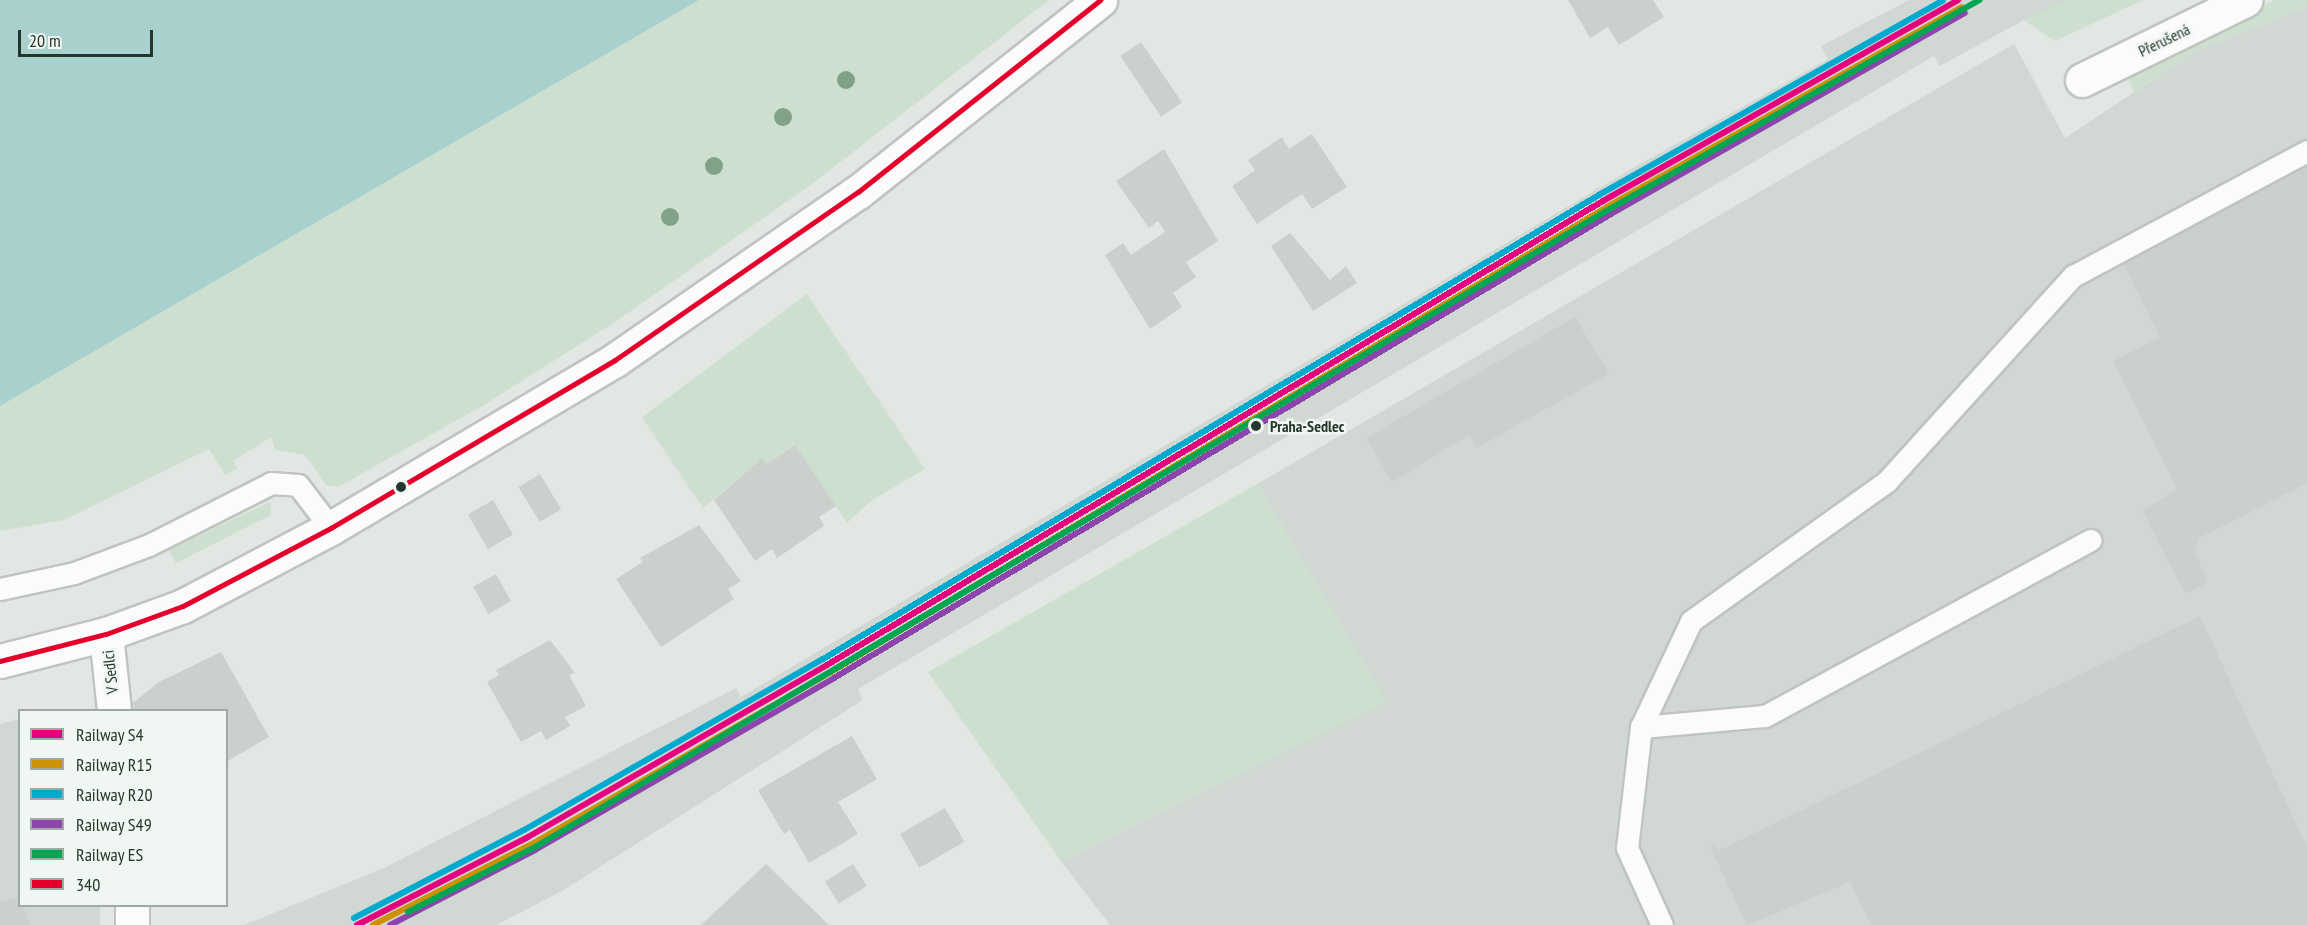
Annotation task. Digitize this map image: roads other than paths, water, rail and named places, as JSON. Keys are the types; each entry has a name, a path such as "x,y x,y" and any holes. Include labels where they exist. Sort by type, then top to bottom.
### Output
{"main road":[{"path":"0,661 106,634 183,606 331,528 615,360 858,192 1100,0"},
{"name":"Přerušená","path":"2082,80 2245,0"},
{"name":"V Sedlci","path":"106,634 114,709"},
{"path":"132,907 132,925"}],"lane":[{"path":"1662,925 1627,848 1641,727 1691,621 1887,481 2073,276 2307,151"},
{"path":"0,589 74,573 149,545 271,483 298,485 331,528"},
{"path":"1641,727 1765,716 2090,540"}],"water":[{"path":"0,0 699,0 0,406"}],"rail line":[{"name":"R20","path":"354,918 524,830 823,659 1599,195 1943,0"},
{"name":"S4","path":"357,925 528,837 827,665 1603,201 1958,0"},
{"name":"ES","path":"408,912 537,846 1601,214 1980,0"},
{"name":"R15","path":"373,925 532,844 831,672 1607,207 1962,7"},
{"name":"S49","path":"390,925 535,850 834,678 1611,214 1965,13"}],"place":[{"name":"Praha-Sedlec","path":"1256,426"}]}
